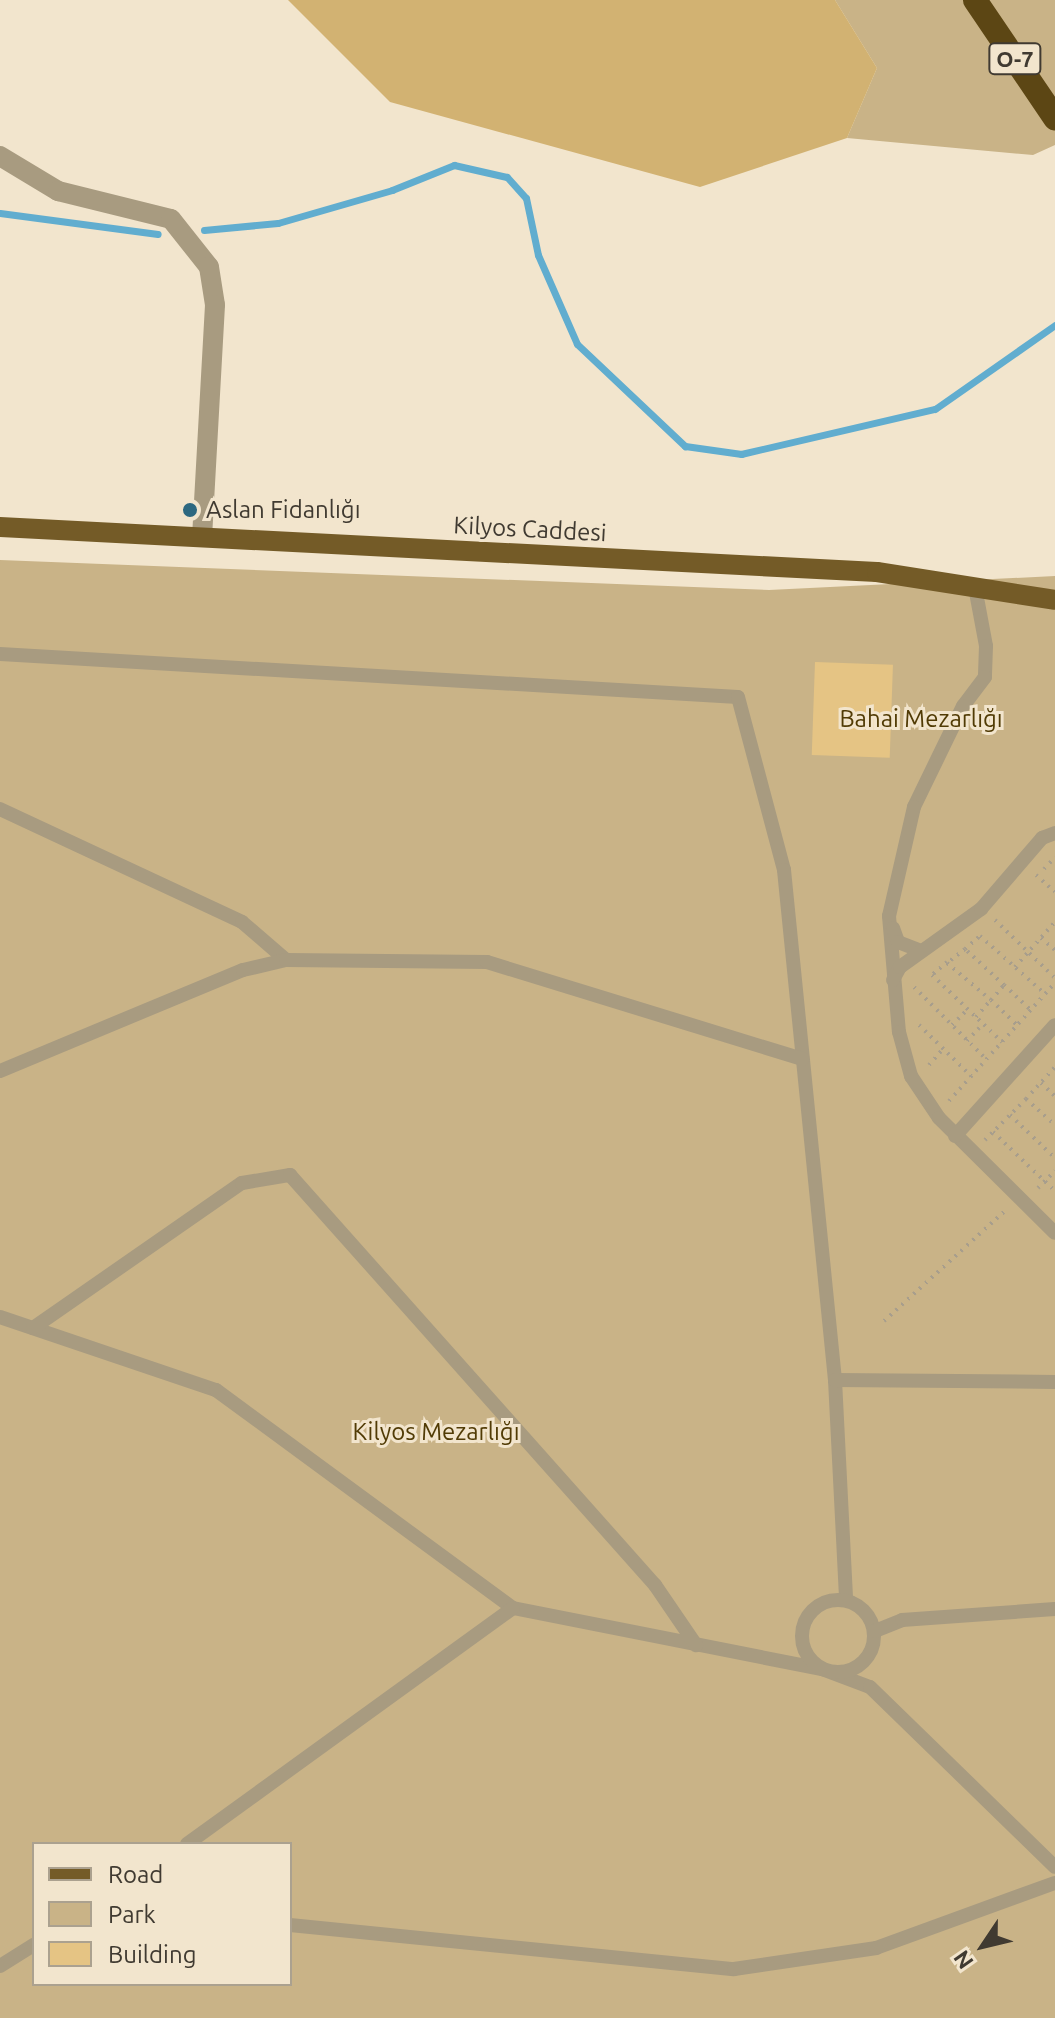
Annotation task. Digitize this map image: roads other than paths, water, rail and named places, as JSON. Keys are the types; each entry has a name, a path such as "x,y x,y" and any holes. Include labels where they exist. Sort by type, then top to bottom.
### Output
{"highway":[{"name":"O-7","path":"975,0 1055,118"}],"main road":[{"name":"Kilyos Caddesi","path":"0,527 877,572 1055,600"}],"street":[{"path":"0,156 58,191 171,219 209,267 215,305 202,537"}],"lane":[{"path":"975,587 986,646 985,677 963,706 914,807 889,916 896,1002 911,1076 937,1115 971,1154 1055,1233"},
{"path":"0,654 738,697 784,870 835,1380 846,1600"},
{"path":"0,809 242,922 286,960"},
{"path":"895,976 927,947 981,909 1042,838 1055,833"},
{"path":"889,916 898,942 927,947"},
{"path":"0,1071 243,970 286,960 487,962 802,1059"},
{"path":"955,1136 1055,1025"},
{"path":"33,1328 242,1183 290,1175 655,1585 696,1645"},
{"path":"0,1317 216,1390 513,1608 822,1669 870,1687 1055,1867"},
{"path":"835,1380 1055,1382"},
{"path":"846,1600 861,1607 875,1631 874,1646 858,1668 822,1669 810,1660 803,1625 817,1606 846,1600"},
{"path":"190,1842 513,1608"},
{"path":"875,1631 902,1620 1055,1609"},
{"path":"292,1925 734,1969 805,1962 876,1948 1055,1883"},
{"path":"0,1966 32,1946"}],"waterway":[{"path":"204,230 278,223 392,190 454,165 507,177 526,198 538,255 577,344 685,446 741,454 935,409 1055,325"},
{"path":"0,213 158,234"}],"place":[{"name":"Aslan Fidanlığı","path":"190,510"}],"park label":[{"name":"Bahai Mezarlığı","path":"921,719"},
{"name":"Kilyos Mezarlığı","path":"436,1432"}]}
